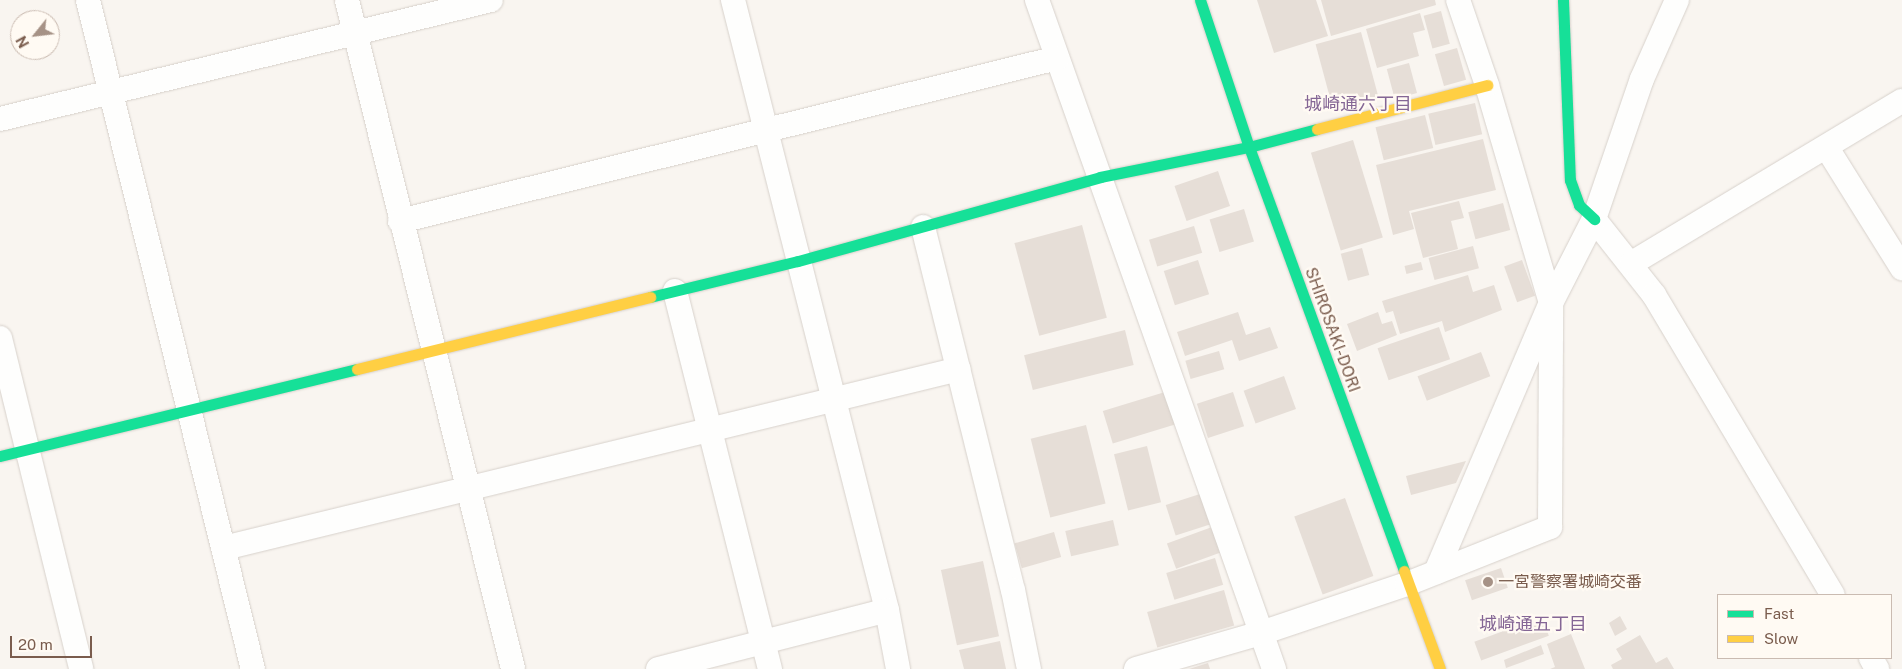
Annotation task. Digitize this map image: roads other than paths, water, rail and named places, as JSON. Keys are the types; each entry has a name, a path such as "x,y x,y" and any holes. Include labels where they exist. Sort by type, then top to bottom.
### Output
{"street":[{"path":"88,0 191,411 253,669"},
{"path":"347,0 354,35 466,487 513,669"},
{"path":"0,119 354,35 491,0"},
{"path":"733,0 832,399 887,610 898,669"},
{"path":"1036,0 1274,669"},
{"name":"SHIROSAKI-DORI","path":"1200,0 1249,147 1407,584 1440,669"},
{"path":"1136,669 1261,633 1407,584 1550,527 1551,303 1487,86 1458,0"},
{"path":"1563,0 1570,180 1579,205 1594,219 1632,263 1832,594"},
{"path":"1436,572 1551,303 1594,219 1642,79 1677,0"},
{"path":"400,221 765,128 1057,58"},
{"path":"0,456 433,352 798,261 1100,176 1249,147 1487,86"},
{"path":"1632,263 1902,102"},
{"path":"1827,148 1902,268"},
{"path":"923,227 1013,590 1029,669"},
{"path":"675,291 770,669"},
{"path":"0,338 81,669"},
{"path":"224,548 466,487 958,369"},
{"path":"658,669 887,610"}],"place":[{"name":"一宮警察署城崎交番","path":"1488,582"}],"district":[{"name":"城崎通六丁目","path":"1358,104"},
{"name":"城崎通五丁目","path":"1533,624"}]}
